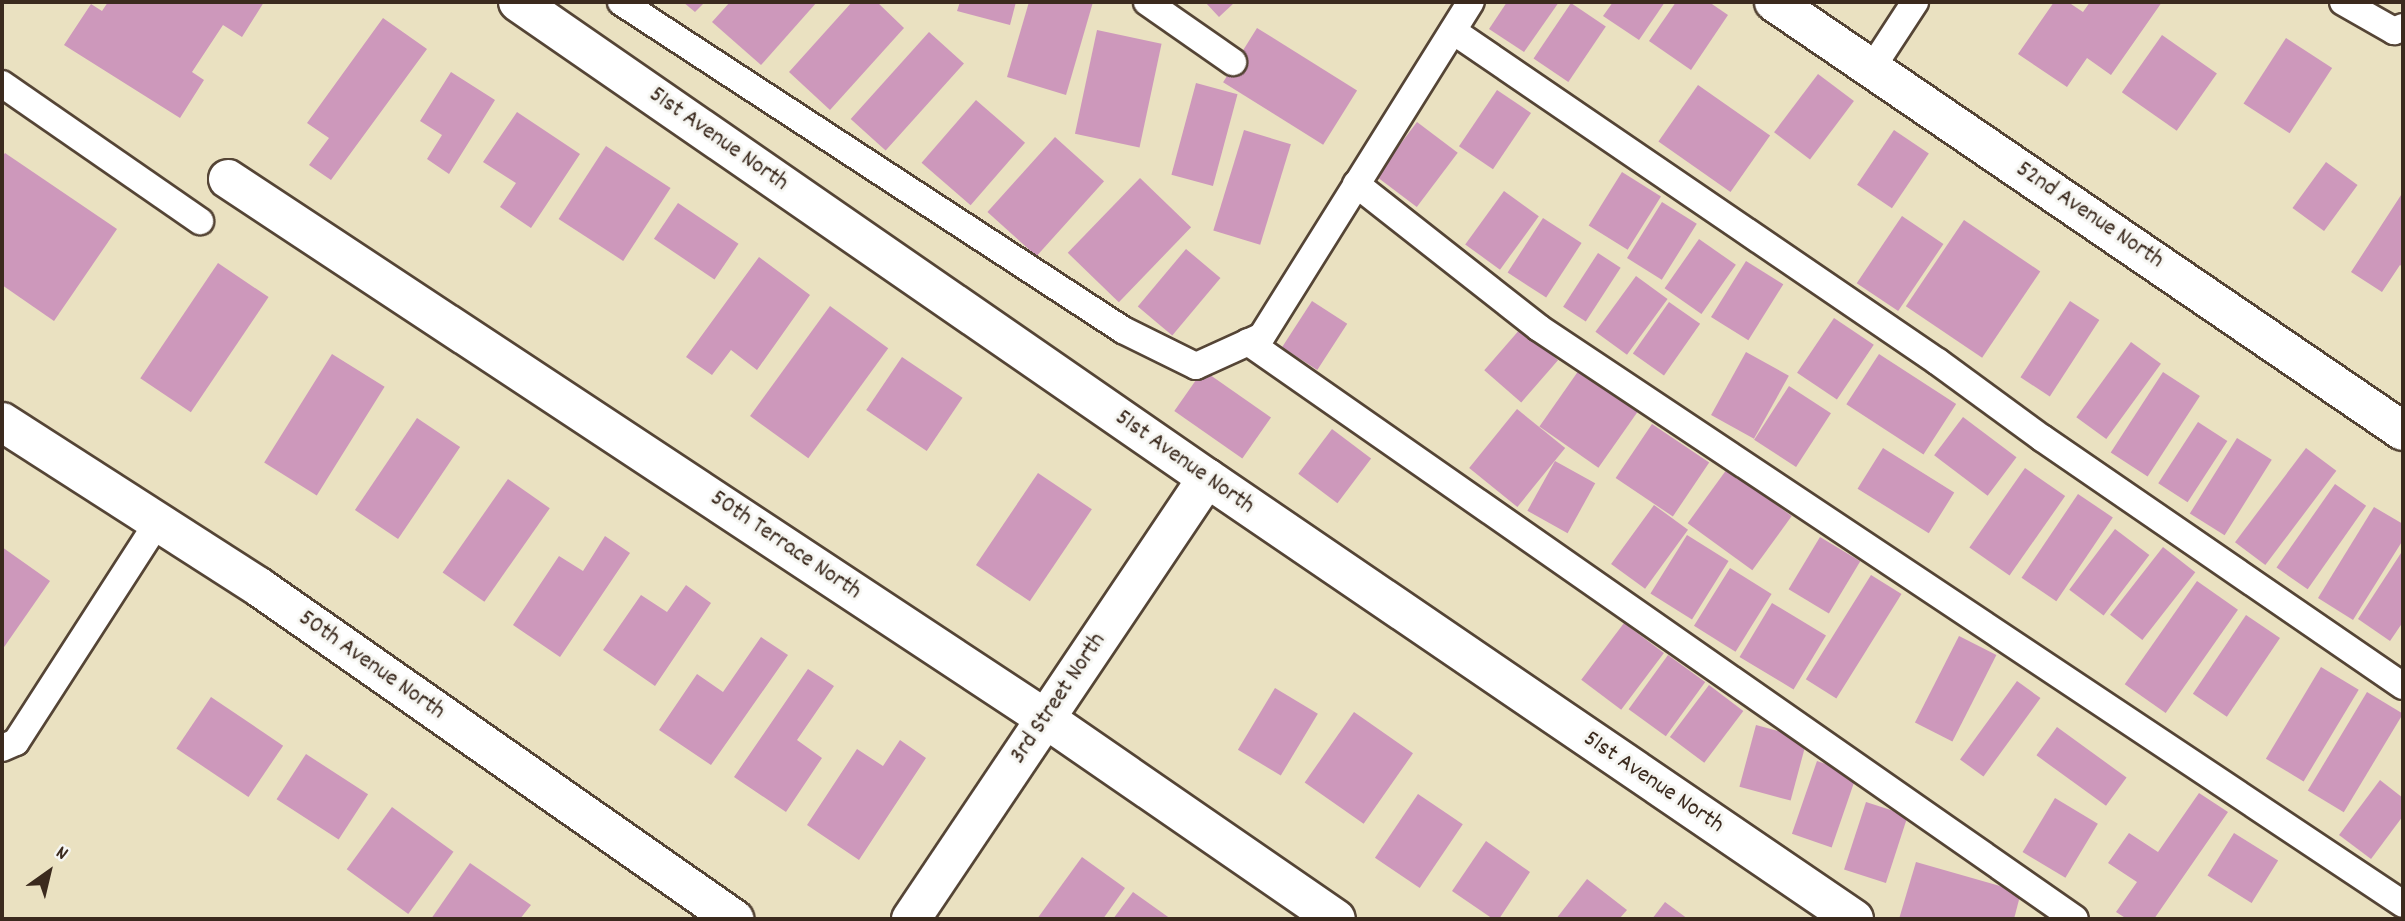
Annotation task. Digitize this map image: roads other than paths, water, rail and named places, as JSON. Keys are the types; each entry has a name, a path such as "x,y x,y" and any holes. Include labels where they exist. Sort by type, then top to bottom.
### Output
{"street":[{"name":"51st Avenue North","path":"518,2 1207,478 1854,919"},
{"name":"52nd Avenue North","path":"1773,2 2403,431"},
{"name":"50th Terrace North","path":"229,179 1046,719 1336,919"},
{"name":"50th Avenue North","path":"2,422 259,587 734,919"},
{"name":"3rd Street North","path":"911,919 1207,478"}],"lane":[{"path":"621,2 1123,330 1196,366 1262,336 1471,2"},
{"path":"1147,2 1233,62"},
{"path":"1872,68 1915,2"},
{"path":"2343,2 2394,31 2403,27"},
{"path":"1453,31 1938,362 2042,438 2403,686"},
{"path":"2,84 200,221"},
{"path":"1356,184 1539,328 2403,904"},
{"path":"1248,342 2075,919"},
{"path":"2,748 16,742 157,523"}]}
